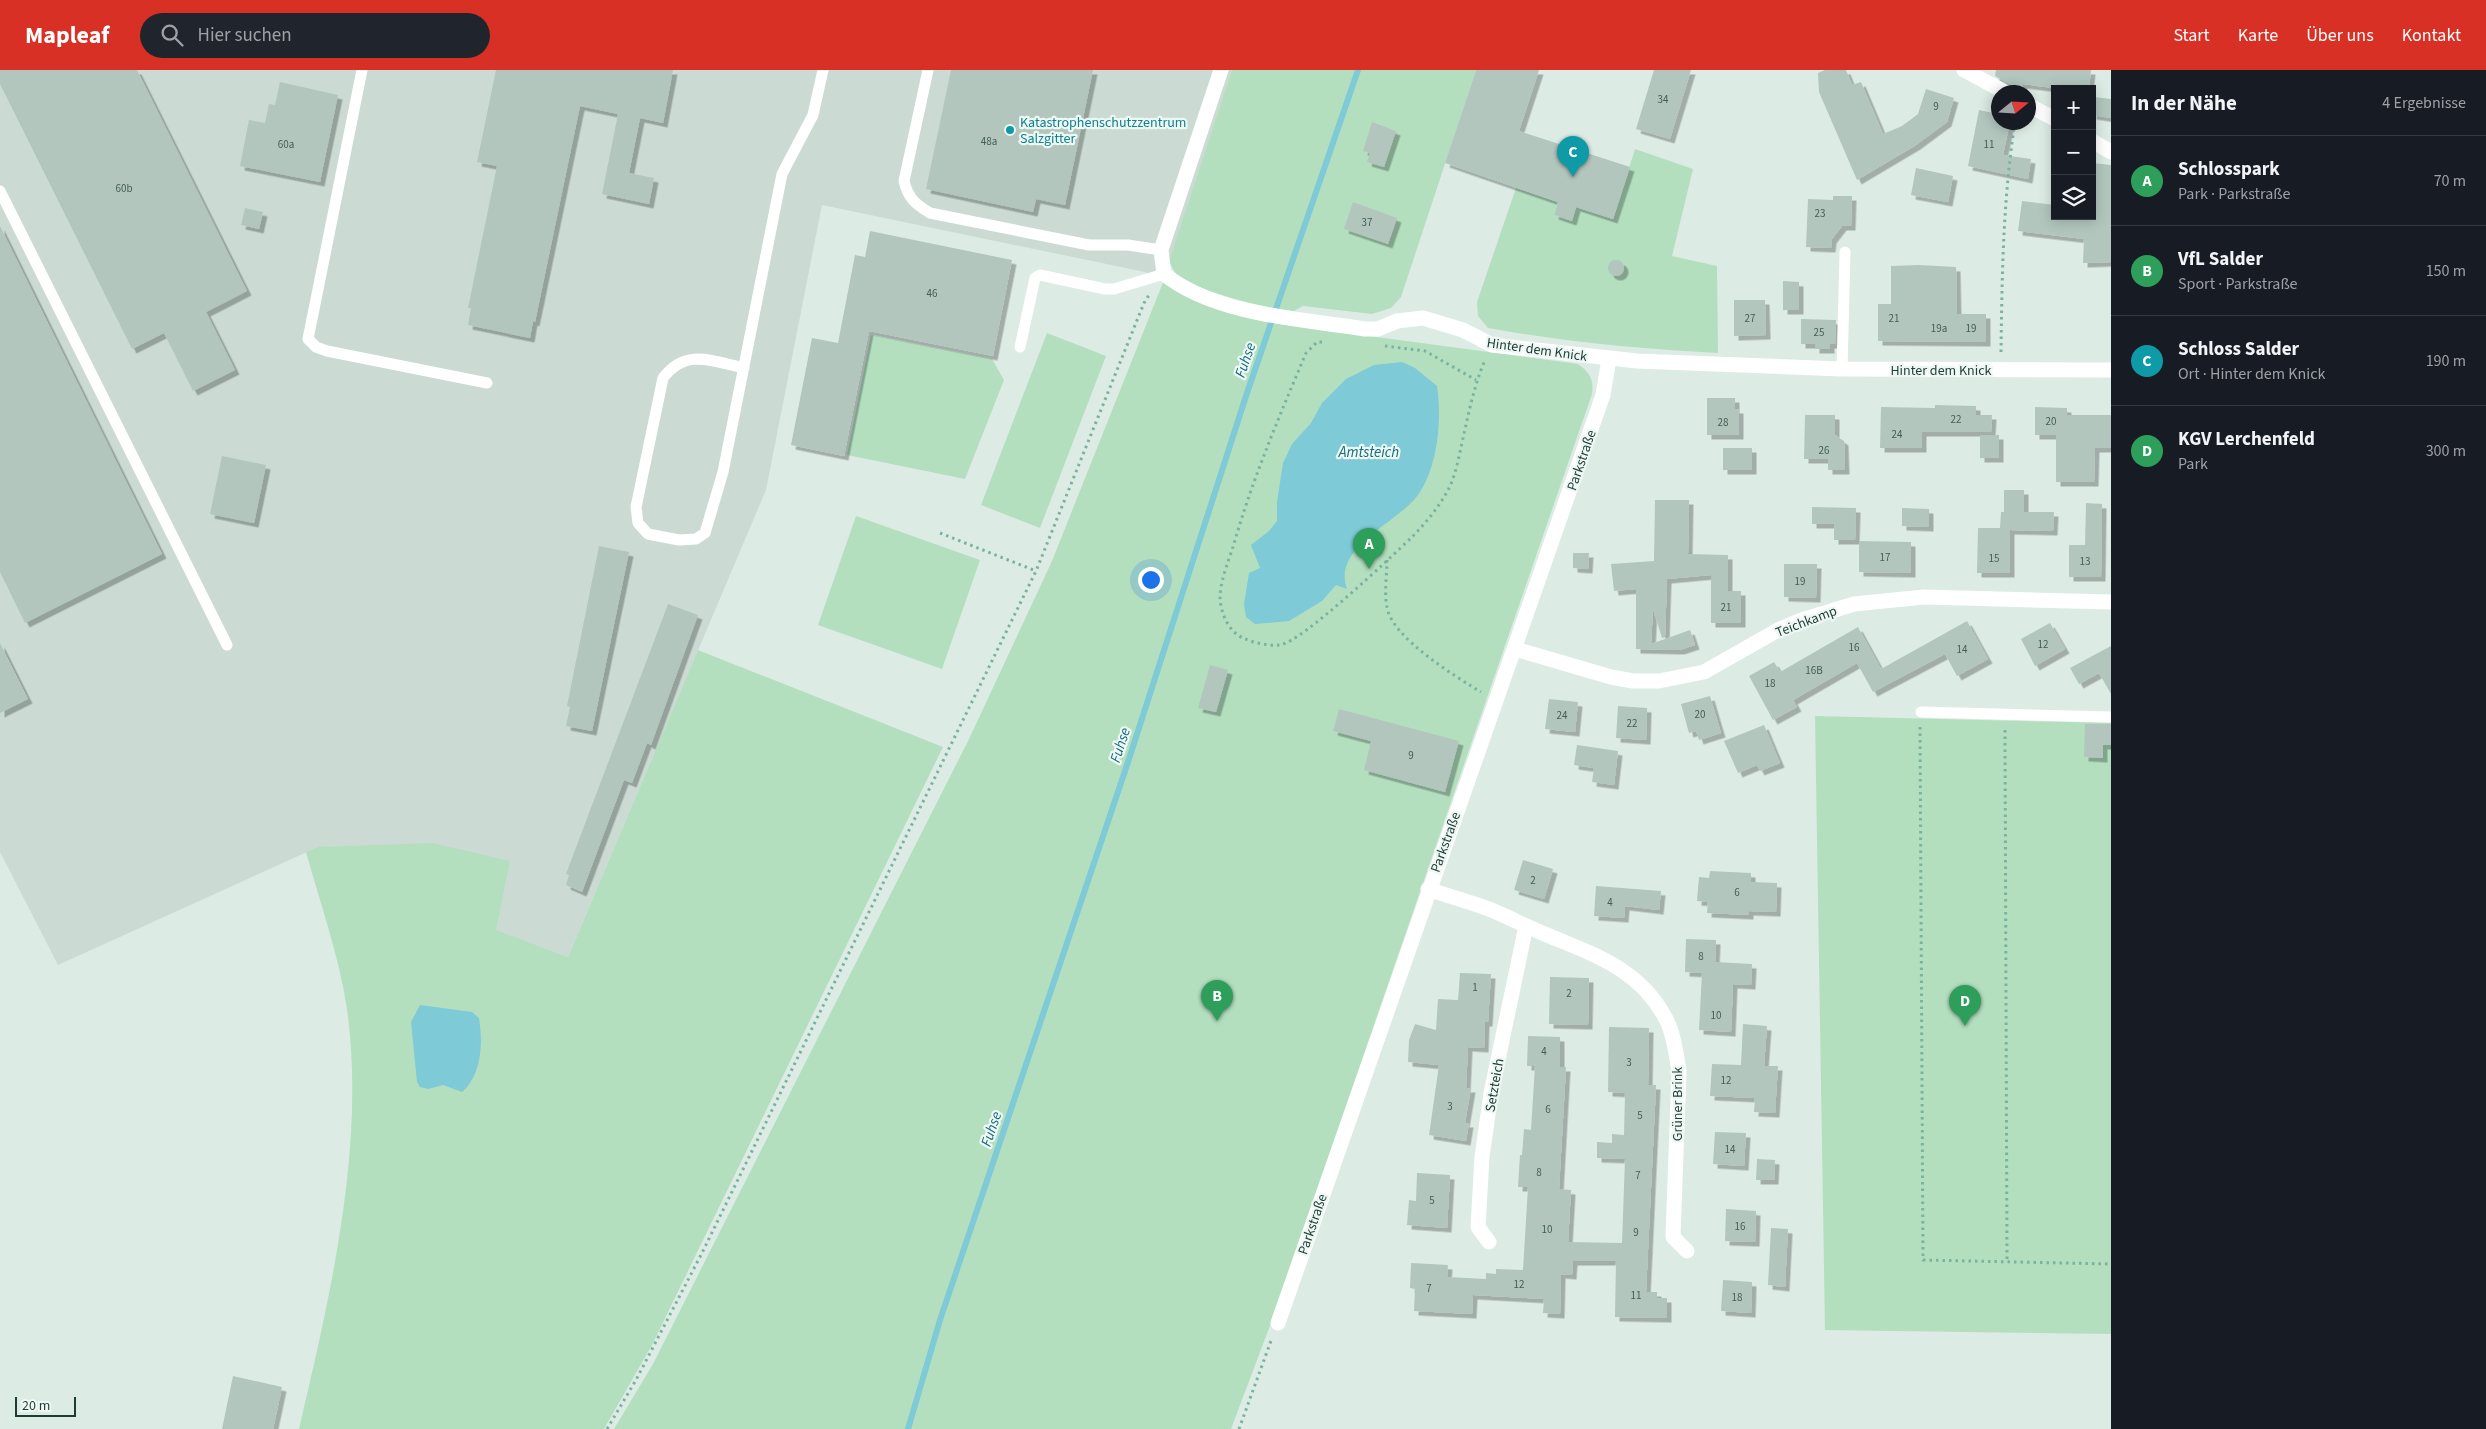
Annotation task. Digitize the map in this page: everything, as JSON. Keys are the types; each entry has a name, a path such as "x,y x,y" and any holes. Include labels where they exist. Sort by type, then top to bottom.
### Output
{"street":[{"path":"1164,274 1161,250 1221,70"},
{"path":"1964,70 1992,85"},
{"path":"2036,109 2051,117"},
{"path":"2096,143 2111,152"},
{"name":"Hinter dem Knick","path":"1164,274 1181,288 1236,307 1262,313 1365,329 1378,329 1397,322 1422,318 1463,330 1492,345 1609,359 1747,367 2111,370"},
{"name":"Parkstraße","path":"1278,1323 1428,889 1515,649 1603,395 1609,359"},
{"name":"Teichkamp","path":"1515,649 1633,681 1659,681 1704,672 1778,630 1802,620 1854,604 1924,597 2111,602"},
{"name":"Grüner Brink","path":"1428,889 1488,909 1594,953 1617,966 1637,982 1667,1020 1679,1071 1673,1237 1687,1251"},
{"name":"Setzteich","path":"1489,1242 1478,1227 1482,1156 1491,1093 1526,926"}],"lane":[{"path":"362,70 308,339 316,347 327,351 487,383"},
{"path":"744,368 701,359 684,360 672,367 663,378 636,507 638,523 648,534 679,540 696,539 705,533 723,472 744,368 782,174 813,114 822,70"},
{"path":"928,70 904,181 907,194 915,204 930,213 1089,245 1128,245 1161,250"},
{"path":"0,191 227,645"},
{"path":"1842,369 1845,252"},
{"path":"1020,347 1035,278 1040,275 1105,289 1114,289 1164,274"},
{"path":"1921,712 2111,717"}],"path":[{"path":"2002,351 2002,253 2014,130"},
{"path":"607,1429 636,1380 702,1253 1036,571 1144,303 1164,274"},
{"path":"1324,342 1317,342 1306,353 1268,442 1246,502 1220,598 1224,617 1235,634 1254,643 1281,644 1297,637 1387,560 1412,537 1433,513 1449,489 1456,470 1476,380 1492,345"},
{"path":"1377,345 1425,351 1476,380"},
{"path":"940,533 1036,571"},
{"path":"1387,560 1387,609 1398,628 1414,645 1440,666 1496,702"},
{"path":"1921,712 1922,1260 2111,1264"},
{"path":"2006,714 2007,1262"},
{"path":"1239,1429 1278,1323"}],"shaded area":[{"path":"0,70 1232,70 1164,280 1145,272 822,205 766,490 568,957 496,931 318,847 58,965 0,852"}],"green space":[{"path":"1232,70 1476,70 1401,297 1391,308 1372,314 1303,306 1294,311 1269,308 1206,290 1178,277 1169,262"},
{"path":"1635,149 1693,169 1672,256 1717,266 1718,353 1603,344 1488,328 1478,316 1477,302 1516,188 1558,202 1554,215 1572,221 1576,207 1613,219"},
{"path":"1164,280 1174,290 1265,322 1578,364 1586,370 1592,380 1592,394 1271,1323 1231,1429 614,1429 653,1364 969,739 1052,561"},
{"path":"1047,333 1106,356 1040,528 981,505"},
{"path":"871,335 992,359 1004,380 965,479 847,455"},
{"path":"856,516 980,560 942,669 818,625"},
{"path":"698,650 943,747 652,1345 604,1429 299,1429 333,1274 342,1220 352,1114 352,1061 344,989 306,852 318,847 433,843 510,861 496,930 568,957"},
{"path":"1815,716 2111,723 2111,1334 1825,1330"}],"water":[{"name":"Amtsteich","path":"1402,362 1415,368 1437,386 1439,426 1435,455 1420,492 1399,514 1358,547 1349,560 1345,573 1347,589 1336,585 1322,601 1289,621 1255,624 1246,617 1244,604 1249,573 1260,568 1251,545 1269,531 1277,521 1277,502 1283,463 1292,444 1311,423 1322,403 1346,379 1374,365"},
{"path":"420,1005 472,1012 479,1018 481,1047 477,1067 474,1077 462,1092 443,1085 428,1089 420,1087 417,1082 411,1022"}],"building":[{"path":"0,70 137,70 247,291 206,312 235,370 193,391 164,333 132,349 0,84"},
{"path":"496,70 673,70 663,123 640,118 629,173 654,178 649,204 602,194 618,114 580,106 535,322 533,321 530,338 468,325 471,308 468,308 497,166 477,162"},
{"name":"Katastrophenschutzzentrum Salzgitter","path":"951,70 1093,70 1065,205 1036,199 1033,212 926,189"},
{"path":"1476,70 1539,70 1519,131 1630,167 1613,219 1576,207 1572,221 1554,215 1558,202 1445,163"},
{"path":"1654,70 1691,70 1670,139 1636,129"},
{"path":"1825,70 1846,70 1852,85 1861,82 1883,134 1902,126 1918,114 1926,89 1954,98 1947,122 1916,145 1857,180 1819,92 1818,73"},
{"path":"1996,70 2091,70 2089,85 2051,85 2051,88 2023,84 2011,85 1995,76"},
{"path":"280,82 338,95 320,182 240,166 249,120 265,123 269,104 275,105"},
{"path":"2096,97 2111,99 2111,118 2096,116"},
{"path":"1979,110 1991,113 1991,130 2008,130 2003,155 2031,159 2028,179 1968,166"},
{"path":"1372,122 1396,131 1384,167 1367,162 1370,153 1363,151"},
{"path":"2096,163 2111,165 2111,262 2083,263 2084,239 2018,231 2022,201 2051,205 2051,220 2096,220"},
{"path":"1916,168 1953,176 1948,202 1911,195"},
{"path":"1833,196 1852,196 1851,226 1842,226 1832,239 1831,248 1806,247 1808,199 1833,200"},
{"path":"1353,202 1397,218 1388,244 1344,229"},
{"path":"245,208 263,212 259,229 241,225"},
{"path":"0,226 162,554 25,623 0,572"},
{"path":"870,231 1012,260 993,356 869,331 844,456 791,445 812,338 838,343 855,255 865,257"},
{"path":"1613,260 1619,260 1624,265 1622,274 1613,276 1608,271 1608,265"},
{"path":"1891,266 1956,267 1957,314 1986,314 1986,342 1878,341 1878,304 1891,304"},
{"path":"1783,281 1799,282 1799,310 1783,310"},
{"path":"1734,300 1765,300 1766,335 1734,336"},
{"path":"1801,319 1836,320 1835,344 1830,344 1830,349 1815,349 1815,344 1801,344"},
{"path":"1707,398 1735,398 1735,409 1739,409 1739,435 1707,435"},
{"path":"1935,405 1976,406 1976,415 1992,415 1991,432 1922,432 1922,448 1880,448 1881,407 1935,408"},
{"path":"2035,407 2067,408 2067,415 2111,415 2111,448 2095,448 2094,482 2056,482 2056,435 2035,435"},
{"path":"1805,415 1835,415 1835,435 1844,441 1845,470 1828,470 1828,459 1804,459"},
{"path":"1980,435 1999,435 1999,458 1980,458"},
{"path":"1723,448 1752,448 1752,470 1723,470"},
{"path":"222,456 266,465 254,523 210,514"},
{"path":"2004,490 2024,490 2024,512 2054,512 2053,531 2010,530 2010,573 1977,573 1978,528 2000,528 2001,512 2004,512"},
{"path":"1655,500 1689,500 1688,554 1728,555 1728,591 1741,591 1741,623 1711,623 1711,575 1667,579 1665,637 1662,638 1653,609 1651,644 1690,630 1695,645 1680,650 1636,649 1636,589 1614,591 1611,564 1654,561"},
{"path":"2086,503 2102,504 2101,577 2069,577 2069,545 2085,545"},
{"path":"1812,507 1856,508 1855,540 1834,540 1834,524 1812,524"},
{"path":"1902,508 1929,509 1929,527 1902,526"},
{"path":"1859,541 1911,542 1911,573 1859,572"},
{"path":"599,546 629,552 592,731 566,726 570,707 567,706"},
{"path":"1573,553 1589,553 1588,569 1573,568"},
{"path":"1784,564 1817,564 1816,598 1784,597"},
{"path":"668,604 698,615 651,745 647,743 632,783 624,780 582,892 566,885 569,875 566,874"},
{"path":"1967,621 1988,659 1957,676 1945,654 1873,692 1857,663 1793,700 1797,707 1773,720 1749,676 1774,662 1780,672 1858,627 1881,669"},
{"path":"2050,623 2065,649 2035,666 2021,639"},
{"path":"0,643 28,699 0,713"},
{"path":"2111,646 2111,694 2099,673 2079,684 2070,668"},
{"path":"1210,665 1228,670 1216,712 1198,708"},
{"path":"1710,696 1721,733 1699,740 1696,731 1689,733 1681,704"},
{"path":"1549,699 1578,702 1575,732 1545,729"},
{"path":"1618,706 1647,708 1646,740 1616,738"},
{"path":"1339,709 1459,741 1445,792 1364,770 1371,741 1333,731"},
{"path":"2085,724 2111,724 2111,745 2103,745 2103,758 2084,757"},
{"path":"1764,725 1780,763 1760,771 1757,765 1738,773 1724,741"},
{"path":"1577,745 1618,751 1614,785 1592,782 1594,768 1574,765"},
{"path":"1523,860 1553,869 1544,899 1514,890"},
{"path":"1710,871 1751,873 1751,882 1777,883 1776,912 1749,911 1749,915 1707,913 1708,902 1697,901 1699,877 1709,878"},
{"path":"1596,886 1661,891 1659,910 1625,906 1624,918 1594,916"},
{"path":"1686,939 1716,940 1715,962 1752,964 1751,985 1733,984 1731,1032 1699,1030 1702,973 1685,972"},
{"path":"1460,973 1491,974 1488,1022 1485,1022 1484,1048 1468,1047 1466,1088 1471,1088 1465,1123 1469,1123 1466,1141 1429,1135 1439,1065 1408,1062 1409,1040 1415,1024 1436,1030 1438,999 1458,1000"},
{"path":"1550,977 1589,978 1588,1025 1549,1024"},
{"path":"1743,1024 1767,1026 1764,1066 1778,1066 1775,1113 1754,1112 1755,1098 1710,1096 1712,1064 1741,1065"},
{"path":"1609,1027 1649,1028 1648,1085 1656,1085 1646,1292 1657,1292 1657,1298 1667,1298 1667,1318 1615,1317 1616,1261 1573,1261 1572,1275 1561,1274 1560,1314 1543,1313 1544,1299 1473,1295 1472,1314 1414,1311 1415,1289 1410,1288 1411,1263 1448,1265 1447,1277 1486,1279 1486,1273 1496,1274 1496,1269 1523,1270 1528,1187 1518,1187 1524,1129 1531,1130 1535,1066 1527,1066 1528,1036 1560,1037 1560,1067 1566,1067 1559,1189 1571,1190 1568,1242 1622,1243 1625,1159 1597,1158 1597,1142 1612,1143 1612,1134 1624,1135 1625,1093 1608,1092"},
{"path":"1715,1132 1746,1133 1744,1166 1713,1164"},
{"path":"1757,1159 1775,1160 1774,1180 1756,1180"},
{"path":"1417,1173 1450,1175 1447,1228 1407,1225 1409,1200 1416,1201"},
{"path":"1726,1209 1756,1211 1755,1242 1725,1241"},
{"path":"1771,1228 1788,1229 1785,1287 1768,1285"},
{"path":"1723,1280 1752,1282 1751,1313 1721,1311"},
{"path":"233,1376 282,1387 273,1429 222,1429"}],"waterway":[{"name":"Fuhse","path":"908,1429 940,1320 1128,762 1246,396 1358,70"}],"place":[{"name":"Katastrophenschutzzentrum Salzgitter","path":"1010,130"},
{"name":"Schloss Salder","path":"1573,177"},
{"name":"Schlosspark","path":"1369,569"},
{"name":"VfL Salder","path":"1217,1021"},
{"name":"KGV Lerchenfeld","path":"1965,1026"}]}
